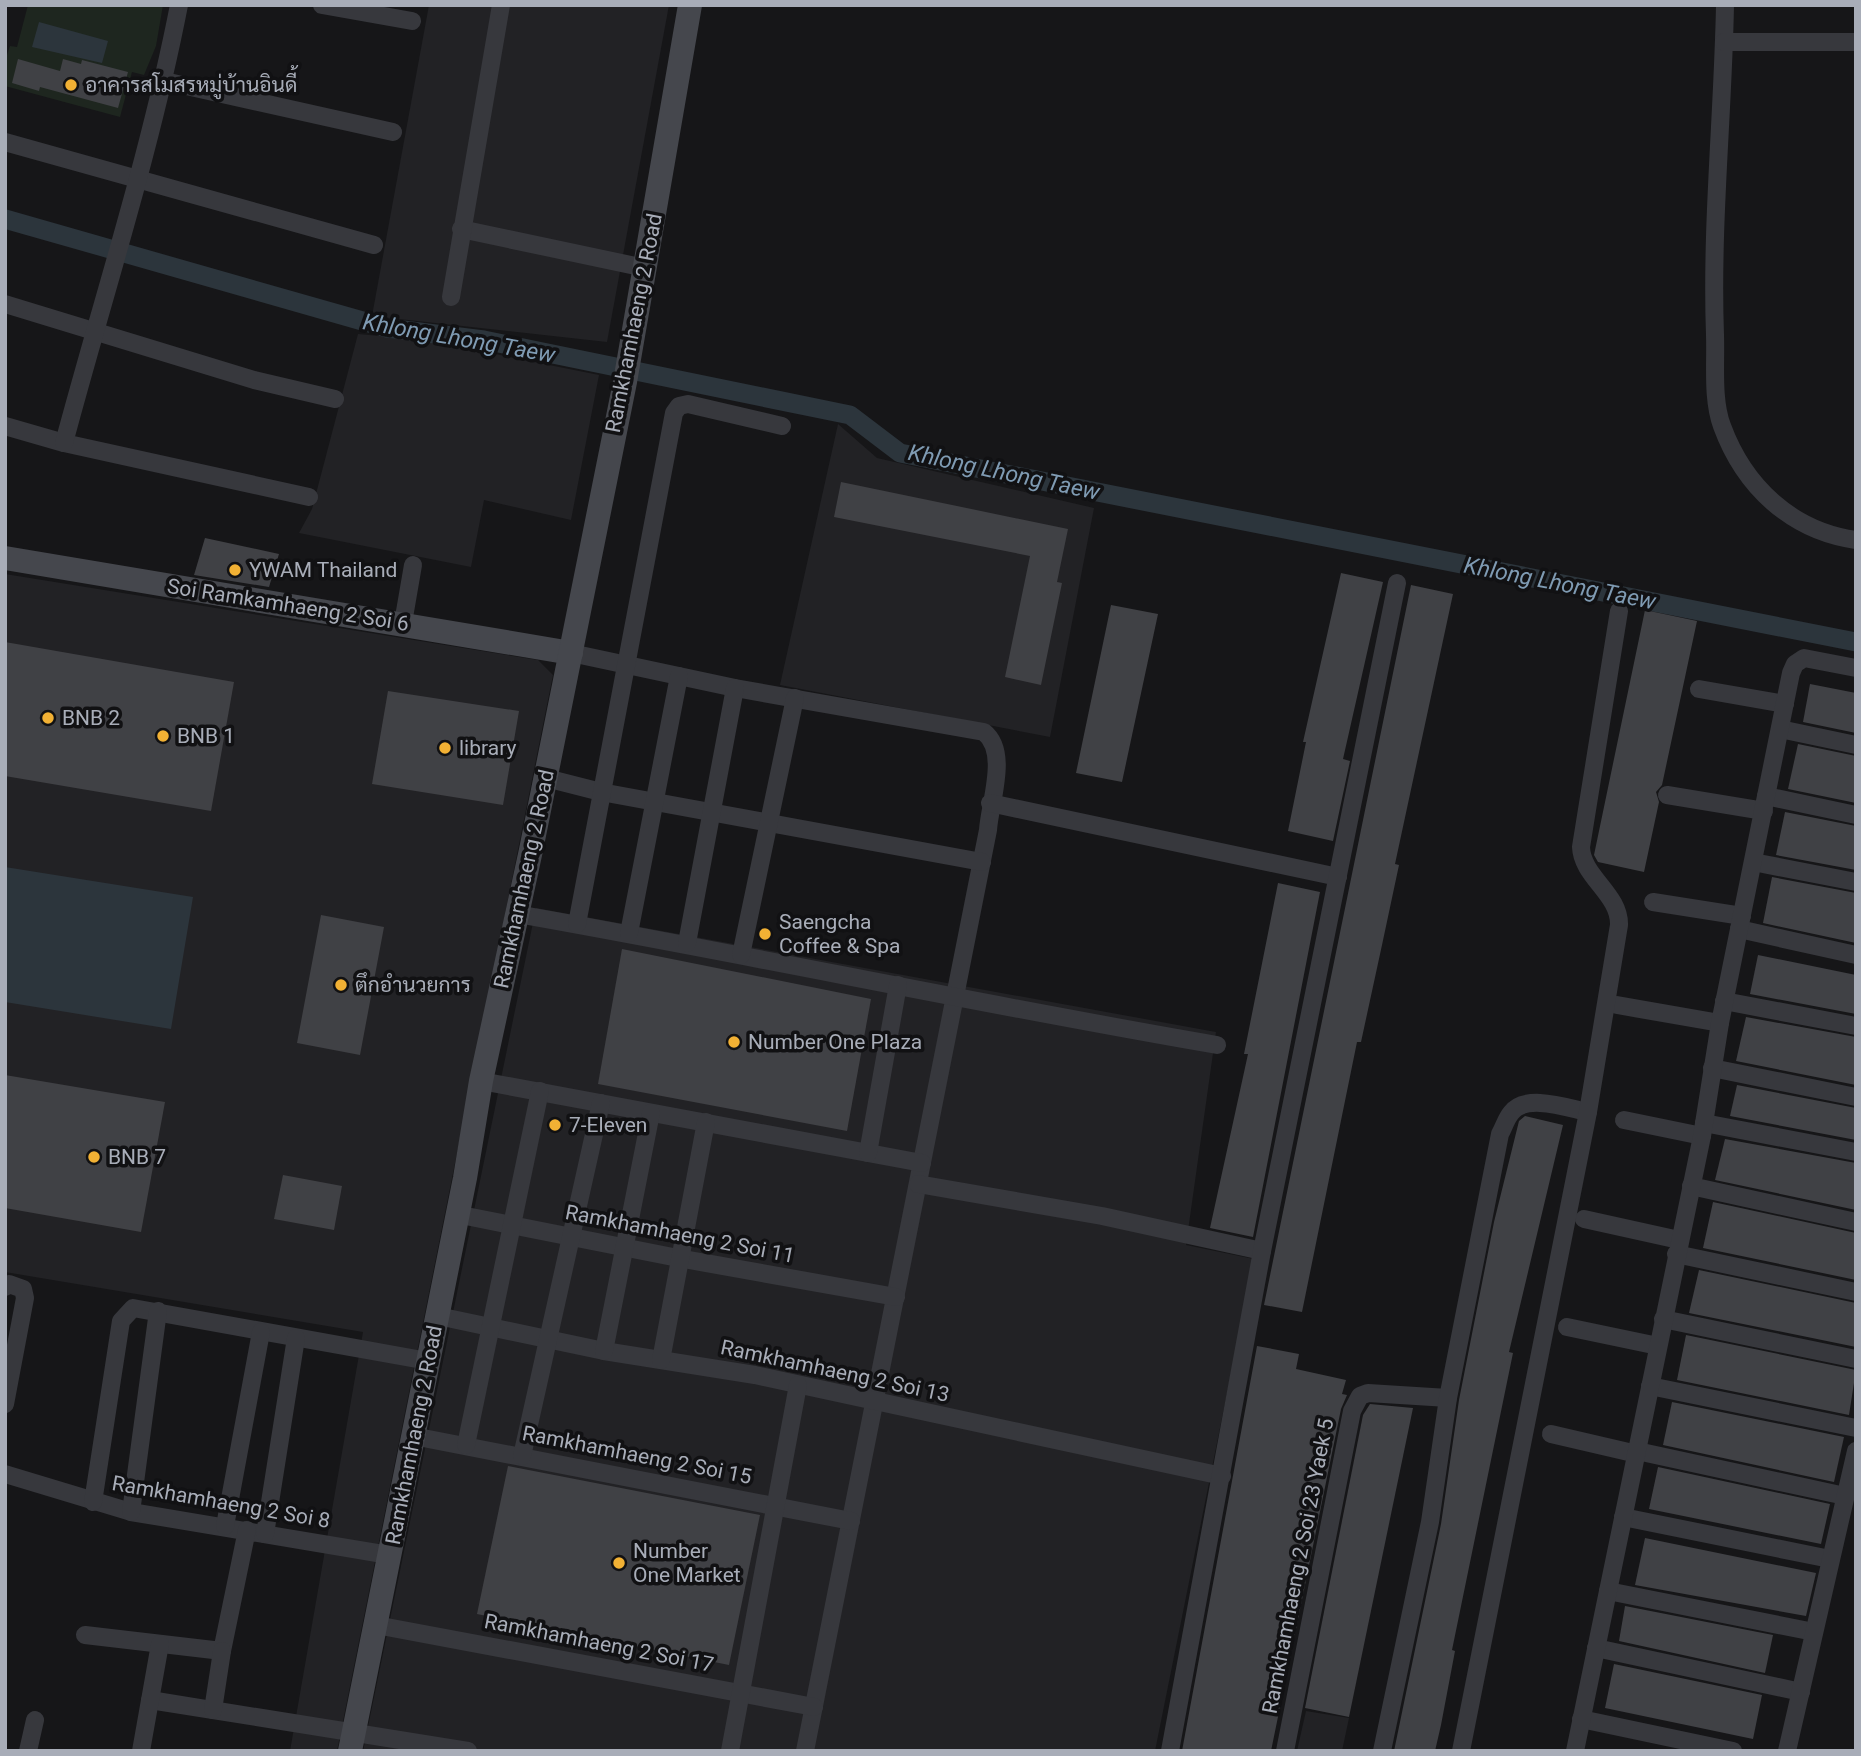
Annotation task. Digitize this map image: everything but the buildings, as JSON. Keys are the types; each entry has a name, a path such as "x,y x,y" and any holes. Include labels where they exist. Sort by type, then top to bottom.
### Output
{"main road":[{"name":"Ramkhamhaeng 2 Road","path":"351,1742 438,1316 481,1081 546,778 557,694 571,653 625,382 690,5"},
{"name":"Soi Ramkamhaeng 2 Soi 6","path":"5,558 571,653"}],"street":[{"path":"64,443 164,81 179,5"},
{"path":"322,5 412,21"},
{"path":"451,297 501,5"},
{"path":"1725,5 1713,284 1716,384 1721,423 1738,463 1773,505 1812,529 1856,540"},
{"path":"1724,42 1856,42"},
{"path":"164,81 393,132"},
{"path":"5,142 374,245"},
{"path":"461,229 645,268"},
{"path":"5,304 254,380 335,398"},
{"path":"578,924 674,413 680,406 688,404 782,426"},
{"path":"5,426 64,443 309,497"},
{"path":"403,624 413,565"},
{"path":"1170,1751 1262,1251 1397,583"},
{"path":"1461,1751 1588,1112 1619,917 1617,908 1584,863 1581,847 1619,611"},
{"path":"571,653 735,688 984,732 993,740 998,754 982,862 805,1751"},
{"path":"1575,1751 1703,1130 1724,1001 1791,673 1795,664 1804,658 1856,668"},
{"path":"629,933 679,676"},
{"path":"687,943 735,688"},
{"path":"1699,689 1785,704"},
{"path":"741,955 794,698"},
{"path":"1780,729 1856,745"},
{"path":"546,778 601,792 982,862"},
{"path":"1667,795 1856,815"},
{"path":"990,803 1338,877"},
{"path":"1753,862 1856,882"},
{"path":"1653,902 1856,955"},
{"path":"517,914 687,943 955,998 1217,1045"},
{"path":"868,1153 898,985"},
{"path":"1724,1001 1856,1026"},
{"path":"1617,1005 1720,1023"},
{"path":"1712,1068 1856,1097"},
{"path":"481,1081 922,1163"},
{"path":"466,1445 514,1226 540,1091"},
{"path":"522,1456 601,1103"},
{"path":"1382,1751 1430,1522 1448,1398 1500,1134 1512,1111 1522,1104 1588,1112"},
{"path":"604,1351 651,1113"},
{"path":"1624,1120 1856,1152"},
{"path":"661,1360 678,1258 706,1122"},
{"path":"918,1184 1102,1216 1262,1251"},
{"path":"1691,1186 1856,1222"},
{"name":"Ramkhamhaeng 2 Soi 11","path":"456,1214 895,1297"},
{"path":"1584,1219 1677,1247 1856,1292"},
{"path":"5,1287 9,1284 23,1289 25,1298 5,1404"},
{"path":"93,1502 121,1321 133,1308 428,1361"},
{"path":"131,1512 158,1311"},
{"name":"Ramkhamhaeng 2 Soi 13","path":"438,1316 604,1351 798,1385 1222,1476"},
{"path":"1663,1319 1856,1359"},
{"path":"1567,1327 1658,1346"},
{"path":"225,1526 261,1332"},
{"path":"214,1710 222,1651 256,1532 296,1338"},
{"path":"730,1751 798,1385"},
{"path":"1650,1386 1856,1428"},
{"name":"Ramkhamhaeng 2 Soi 23 Yaek 5","path":"1285,1751 1352,1411 1360,1396 1368,1393 1448,1398"},
{"path":"1551,1434 1845,1496"},
{"name":"Ramkhamhaeng 2 Soi 15","path":"413,1436 851,1521"},
{"path":"1787,1751 1856,1451"},
{"name":"Ramkhamhaeng 2 Soi 8","path":"5,1474 131,1512 389,1555"},
{"path":"1623,1517 1830,1559"},
{"path":"1608,1591 1814,1632"},
{"name":"Ramkhamhaeng 2 Soi 17","path":"376,1625 814,1707"},
{"path":"85,1635 222,1651"},
{"path":"141,1751 160,1644"},
{"path":"1596,1648 1801,1692"},
{"path":"150,1700 214,1710 351,1742 395,1737 468,1751"},
{"path":"1581,1719 1733,1751"},
{"path":"29,1751 35,1720"}],"shaded area":[{"path":"28,5 163,5 156,46 144,75 132,72 120,117 5,86 5,61 10,46 17,47"},
{"path":"429,5 669,5 607,342 372,316"},
{"path":"39,22 108,41 102,63 32,47"},
{"path":"358,334 425,340 599,375 571,520 484,500 471,567 299,533 312,509"},
{"path":"838,424 877,458 1094,508 1050,737 780,685"},
{"path":"5,574 538,660 553,675 337,1751 290,1751 363,1332 5,1272"},
{"path":"5,867 193,897 171,1029 5,1002"},
{"path":"536,908 1216,1032 1186,1245 1254,1259 1155,1751 363,1751"},
{"path":"1306,1711 1349,1718 1342,1751 1297,1751"}],"waterway":[{"name":"Khlong Lhong Taew","path":"5,219 387,328 484,340 850,415 900,453 1856,642"}],"place":[{"name":"อาคารสโมสรหมู่บ้านอินดี้","path":"71,85"},
{"name":"YWAM Thailand","path":"235,570"},
{"name":"BNB 2","path":"48,718"},
{"name":"BNB 1","path":"163,736"},
{"name":"library","path":"445,748"},
{"name":"Saengcha Coffee & Spa","path":"765,934"},
{"name":"ตึกอำนวยการ","path":"341,985"},
{"name":"Number One Plaza","path":"734,1042"},
{"name":"7-Eleven","path":"555,1125"},
{"name":"BNB 7","path":"94,1157"},
{"name":"Number One Market","path":"619,1563"}]}
